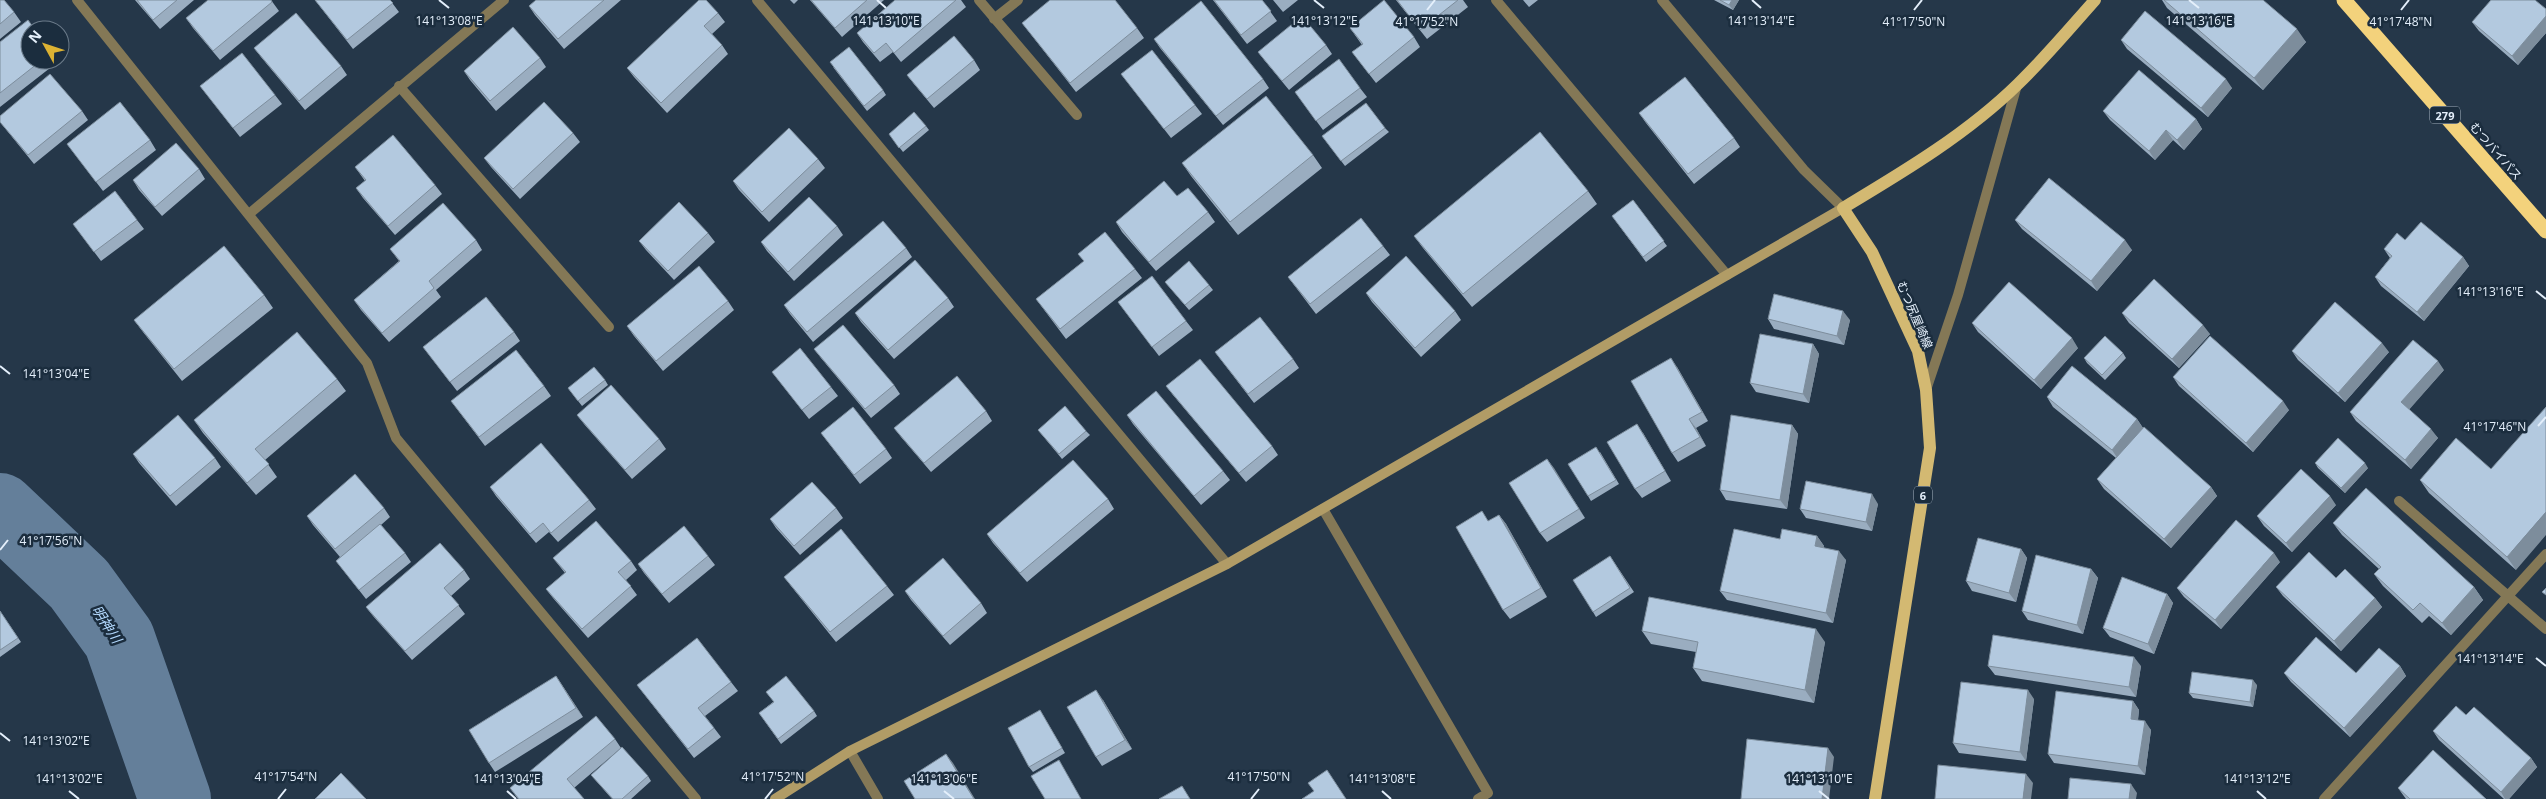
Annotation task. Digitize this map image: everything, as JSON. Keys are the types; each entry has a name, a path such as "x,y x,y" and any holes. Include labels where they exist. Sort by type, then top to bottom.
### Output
{"highway":[{"name":"むつバイパス","path":"2344,0 2546,231"}],"main road":[{"path":"1843,208 1889,181 1965,128 2017,85 2096,0"},
{"name":"むつ尻屋崎線","path":"1843,208 1872,252 1918,351 1926,390 1930,448 1875,799"}],"street":[{"path":"77,0 368,363 396,438 696,799"},
{"path":"249,214 399,86 504,0"},
{"path":"757,0 1227,564"},
{"path":"979,0 1077,115"},
{"path":"994,19 1018,0"},
{"path":"1496,0 1727,276"},
{"path":"775,799 850,751 1227,564 1843,208 1804,170 1662,0"},
{"path":"1926,390 1958,295 2017,85"},
{"path":"399,86 609,327"},
{"path":"2399,501 2546,629"},
{"path":"1323,509 1488,793 1478,799"},
{"path":"2324,799 2546,554"},
{"path":"850,751 878,799"}],"building":[{"path":"0,0 4,0 14,12 0,24"},
{"path":"137,0 177,0 153,20"},
{"path":"208,0 271,0 272,2 213,51 186,18"},
{"path":"315,0 390,0 393,3 347,40"},
{"path":"536,0 604,0 558,39 529,6"},
{"path":"699,0 706,0 718,13 704,26 722,45 661,103 627,68"},
{"path":"811,0 867,0 835,28"},
{"path":"895,0 956,0 894,53 886,43 874,53 857,33"},
{"path":"1050,0 1115,0 1137,28 1070,83 1022,23"},
{"path":"1214,0 1262,0 1271,11 1241,35"},
{"path":"1384,0 1414,37 1369,74 1352,52 1363,44 1350,28"},
{"path":"1397,0 1458,0 1420,30"},
{"path":"1720,0 1732,0 1729,5"},
{"path":"2164,0 2263,0 2297,29 2254,78"},
{"path":"2491,0 2535,0 2546,9 2546,16 2512,56 2472,22"},
{"path":"1201,1 1263,79 1216,116 1154,39"},
{"path":"2145,11 2226,79 2201,108 2121,40"},
{"path":"296,13 341,66 299,101 254,48"},
{"path":"1302,16 1326,45 1282,81 1258,52"},
{"path":"20,26 20,70 29,70 0,93 0,42"},
{"path":"513,27 540,58 490,101 464,71"},
{"path":"954,36 974,60 927,99 907,75"},
{"path":"849,47 883,90 864,106 830,62"},
{"path":"1152,50 1195,105 1164,129 1121,74"},
{"path":"242,53 275,95 233,128 200,86"},
{"path":"1339,59 1360,88 1316,121 1295,92"},
{"path":"2139,70 2196,119 2177,140 2166,130 2149,151 2103,111"},
{"path":"50,74 82,111 28,155 0,122 0,116"},
{"path":"1685,77 1734,138 1688,174 1639,113"},
{"path":"1266,96 1313,155 1230,222 1182,163"},
{"path":"120,102 150,140 96,182 67,144"},
{"path":"544,102 573,133 513,189 484,158"},
{"path":"1366,103 1385,128 1341,161 1322,136"},
{"path":"914,112 926,126 899,148 889,134"},
{"path":"789,128 818,159 762,212 733,181"},
{"path":"1540,132 1588,191 1463,294 1414,236"},
{"path":"393,135 435,185 388,226 356,188 366,180 355,167"},
{"path":"176,143 199,169 155,207 133,180"},
{"path":"2049,178 2125,240 2091,281 2015,220"},
{"path":"1164,181 1177,196 1188,188 1208,212 1149,262 1116,222"},
{"path":"115,191 137,220 94,252 73,224"},
{"path":"809,197 837,226 788,272 761,242"},
{"path":"1633,200 1664,241 1643,257 1612,216"},
{"path":"679,202 708,233 668,271 639,241"},
{"path":"443,203 476,240 429,281 434,288 382,333 354,300 400,261 390,249"},
{"path":"1361,218 1383,246 1310,304 1288,277"},
{"path":"883,221 906,248 807,332 784,305"},
{"path":"2421,222 2463,257 2417,312 2375,277 2392,256 2384,249 2397,233 2405,240"},
{"path":"1105,232 1135,269 1060,329 1036,299 1084,261 1078,254"},
{"path":"224,246 264,295 174,369 134,320"},
{"path":"1406,256 1455,311 1415,348 1366,293"},
{"path":"915,260 948,298 888,350 855,313"},
{"path":"1189,261 1209,285 1185,305 1165,282"},
{"path":"699,266 728,301 656,361 627,326"},
{"path":"1152,276 1186,321 1152,347 1118,302"},
{"path":"2154,279 2203,325 2172,359 2122,313"},
{"path":"2009,282 2072,338 2034,380 1972,323"},
{"path":"1774,294 1843,311 1837,336 1768,319"},
{"path":"486,297 514,332 450,382 423,347"},
{"path":"2335,302 2382,343 2338,393 2292,351"},
{"path":"1260,317 1293,359 1248,394 1215,352"},
{"path":"843,325 894,385 865,409 814,349"},
{"path":"297,332 337,379 255,449 269,464 247,483 194,420"},
{"path":"1760,334 1813,344 1803,394 1750,383"},
{"path":"2105,336 2123,353 2102,375 2084,358"},
{"path":"2210,336 2283,401 2246,443 2173,377"},
{"path":"2413,340 2438,361 2401,402 2431,429 2405,460 2350,412"},
{"path":"800,348 831,387 802,410 772,372"},
{"path":"516,350 544,386 479,437 451,401"},
{"path":"1671,358 1702,412 1689,419 1700,437 1672,453 1631,381"},
{"path":"1200,359 1272,446 1239,473 1166,386"},
{"path":"2072,366 2137,419 2112,450 2047,397"},
{"path":"594,367 605,380 578,401 568,388"},
{"path":"957,376 986,411 924,463 894,428"},
{"path":"611,385 659,439 625,470 577,415"},
{"path":"1156,391 1223,471 1194,496 1127,415"},
{"path":"1065,406 1086,431 1059,454 1038,430"},
{"path":"853,407 886,449 854,475 821,433"},
{"path":"2546,407 2546,512 2507,557 2420,480 2456,438 2491,469"},
{"path":"178,415 215,458 170,496 133,454"},
{"path":"1731,415 1792,425 1780,500 1720,490"},
{"path":"1637,424 1665,471 1635,489 1607,442"},
{"path":"2144,427 2211,487 2164,539 2097,479"},
{"path":"2338,438 2365,463 2341,488 2315,463"},
{"path":"541,443 589,500 551,533 543,523 530,534 490,487"},
{"path":"1596,447 1616,480 1588,496 1568,464"},
{"path":"1547,459 1579,509 1540,533 1509,483"},
{"path":"1073,460 1108,499 1020,573 987,534"},
{"path":"2301,469 2330,496 2286,543 2257,516"},
{"path":"355,474 384,508 335,549 307,516"},
{"path":"1806,481 1872,494 1866,522 1800,509"},
{"path":"812,482 836,508 794,546 770,519"},
{"path":"2366,488 2474,587 2442,623 2420,603 2413,610 2374,574 2381,567 2333,523"},
{"path":"1482,511 1488,521 1499,515 1541,588 1503,610 1456,527"},
{"path":"2236,520 2274,553 2215,620 2177,588"},
{"path":"596,521 631,561 618,572 631,586 582,629 546,589 566,572 553,558"},
{"path":"380,524 405,553 359,590 336,561"},
{"path":"684,526 708,556 662,594 638,564"},
{"path":"841,529 887,586 830,632 784,577"},
{"path":"1734,529 1780,539 1782,529 1817,536 1815,546 1839,551 1826,613 1720,591"},
{"path":"1978,538 2021,549 2009,593 1966,581"},
{"path":"440,543 464,570 444,588 459,605 405,651 366,607"},
{"path":"2309,552 2336,578 2345,569 2375,598 2334,641 2276,587"},
{"path":"2036,555 2091,569 2077,625 2022,611"},
{"path":"1610,556 1630,588 1593,612 1573,580"},
{"path":"943,558 981,603 943,636 905,591"},
{"path":"2122,577 2167,594 2148,644 2103,628"},
{"path":"1649,597 1816,629 1805,690 1693,668 1698,642 1642,631"},
{"path":"0,611 18,638 0,650"},
{"path":"1993,635 2134,657 2129,687 1988,666"},
{"path":"2316,637 2356,673 2379,648 2400,666 2344,728 2284,673"},
{"path":"697,638 731,682 698,708 714,728 688,749 637,685"},
{"path":"2192,672 2253,680 2250,702 2189,693"},
{"path":"556,676 576,708 489,763 469,730"},
{"path":"786,676 814,711 778,739 759,713 774,702 766,692"},
{"path":"1961,682 2028,690 2020,752 1953,743"},
{"path":"1096,690 1125,740 1096,757 1067,707"},
{"path":"2056,691 2133,701 2131,719 2145,721 2138,766 2048,754"},
{"path":"2456,706 2466,715 2474,707 2531,758 2501,792 2433,731"},
{"path":"1040,710 1062,748 1029,767 1008,728"},
{"path":"596,716 615,739 567,779 584,799 519,799 510,788"},
{"path":"1747,739 1828,748 1822,799 1741,799"},
{"path":"622,747 648,776 622,799 613,799 591,775"},
{"path":"2433,750 2486,799 2410,799 2398,788"},
{"path":"946,754 974,799 915,799 904,781"},
{"path":"1059,760 1081,799 1045,799 1031,776"},
{"path":"1938,765 2026,774 2023,799 1935,799"},
{"path":"1327,770 1346,799 1302,799 1314,791 1308,783"},
{"path":"341,773 366,799 315,799"},
{"path":"2070,778 2131,784 2129,799 2068,799"},
{"path":"1182,786 1190,799 1159,799"}],"waterway":[{"name":"明神川","path":"0,509 79,584 119,639 175,799"}]}
